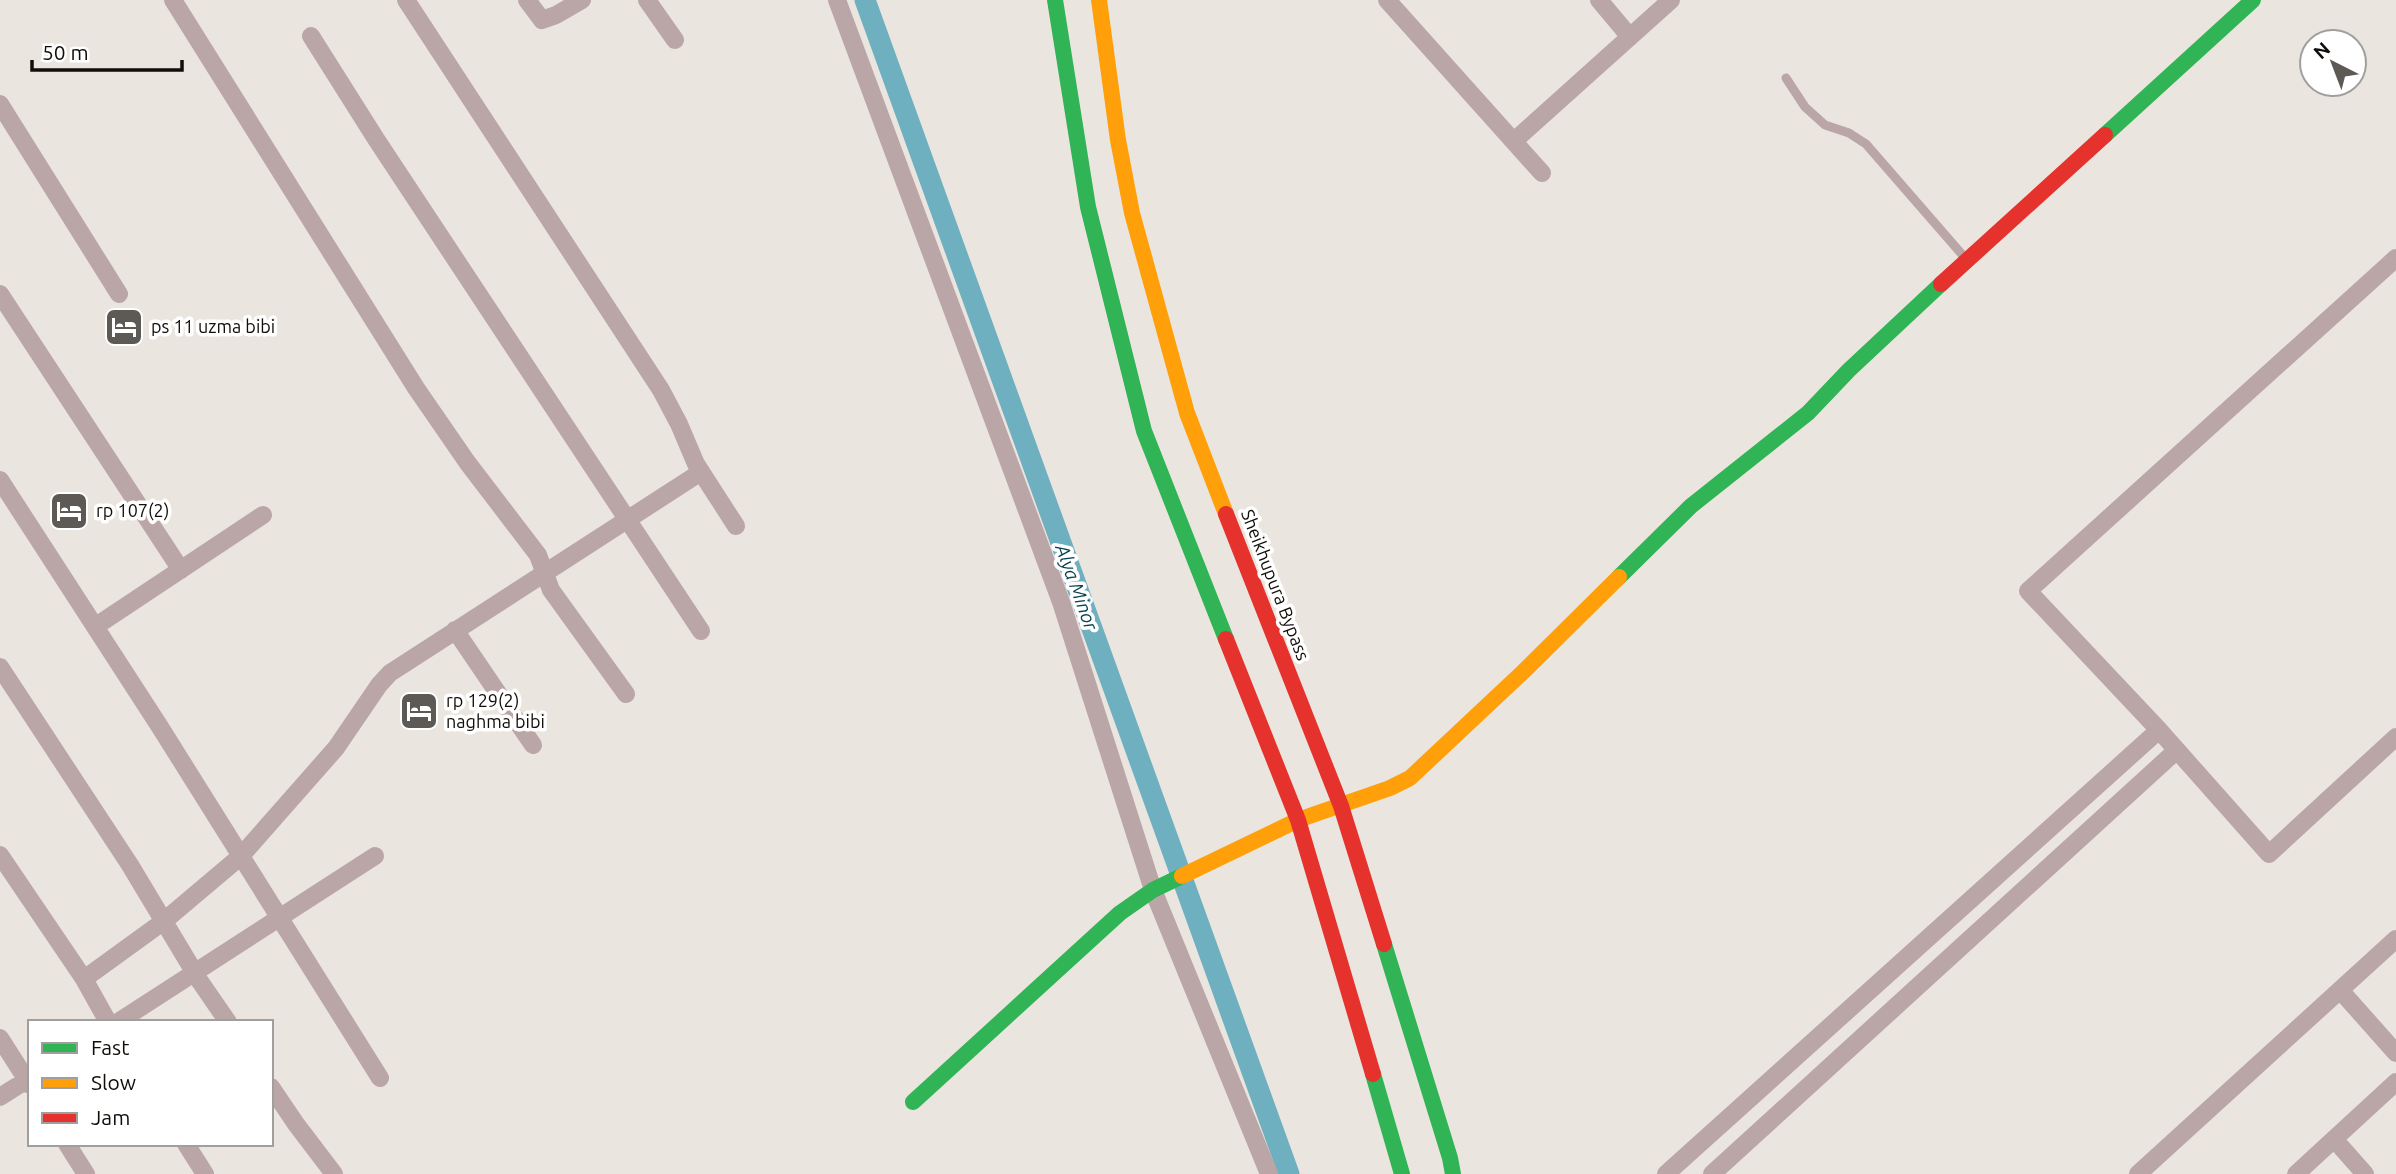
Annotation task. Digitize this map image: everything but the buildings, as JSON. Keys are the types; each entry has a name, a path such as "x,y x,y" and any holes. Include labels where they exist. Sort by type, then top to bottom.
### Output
{"main road":[{"path":"1055,0 1088,207 1144,430 1298,820 1402,1174"},
{"name":"Sheikhupura Bypass","path":"1099,0 1118,140 1132,213 1187,413 1341,806 1452,1166"},
{"path":"913,1102 1120,913 1153,890 1298,820 1410,779 1691,506 1808,412 1967,260 2253,0"}],"street":[{"path":"173,0 416,388 467,463 538,555 551,590 626,694"},
{"path":"406,0 661,390 701,472 736,526"},
{"path":"527,0 542,20 551,18 582,0"},
{"path":"647,0 675,40"},
{"path":"837,0 1061,602 1153,890 1269,1174"},
{"path":"1387,0 1542,173"},
{"path":"1598,0 1630,37"},
{"path":"1514,141 1671,0"},
{"path":"312,36 376,139 701,631"},
{"path":"0,104 119,294"},
{"path":"2396,258 2028,591 2160,730 2269,854 2396,737"},
{"path":"0,293 181,570"},
{"path":"84,979 164,921 241,856 336,748 390,673 701,472"},
{"path":"0,480 281,917 380,1078"},
{"path":"96,626 263,515"},
{"path":"454,630 533,745"},
{"path":"0,667 130,865 194,972 228,1020"},
{"path":"1666,1174 2160,730"},
{"path":"1712,1174 2178,750"},
{"path":"0,855 84,979 107,1020"},
{"path":"121,1020 375,856"},
{"path":"2138,1174 2396,939"},
{"path":"2340,990 2396,1053"},
{"path":"0,1038 28,1080"},
{"path":"0,1097 28,1082"},
{"path":"2296,1174 2396,1082"},
{"path":"273,1090 334,1174"},
{"path":"2333,1139 2365,1174"},
{"path":"68,1146 86,1174"},
{"path":"187,1146 205,1174"},
{"path":"1452,1166 1464,1174"}],"lane":[{"path":"1786,78 1805,107 1825,125 1866,144 1967,260"}],"waterway":[{"name":"Alya Minor","path":"865,0 1289,1174"}],"traffic: fast":[{"path":"1055,0 1088,207 1144,431 1226,639"},
{"path":"2105,135 2253,0"},
{"path":"1619,577 1691,506 1808,413 1849,370 1941,284"},
{"path":"913,1102 1120,913 1153,890 1182,876"},
{"path":"1384,944 1453,1174"},
{"path":"1373,1074 1402,1174"}],"traffic: slow":[{"path":"1099,0 1118,140 1132,213 1187,413 1226,514"},
{"path":"1182,876 1298,820 1390,788 1410,778 1619,577"}],"traffic: jam":[{"path":"1941,284 2105,135"},
{"path":"1226,514 1341,806 1384,944"},
{"path":"1226,639 1298,820 1373,1074"}],"place":[{"name":"ps 11 uzma bibi","path":"124,327"},
{"name":"rp 107(2)","path":"69,511"},
{"name":"rp 129(2) naghma bibi","path":"419,711"}]}
